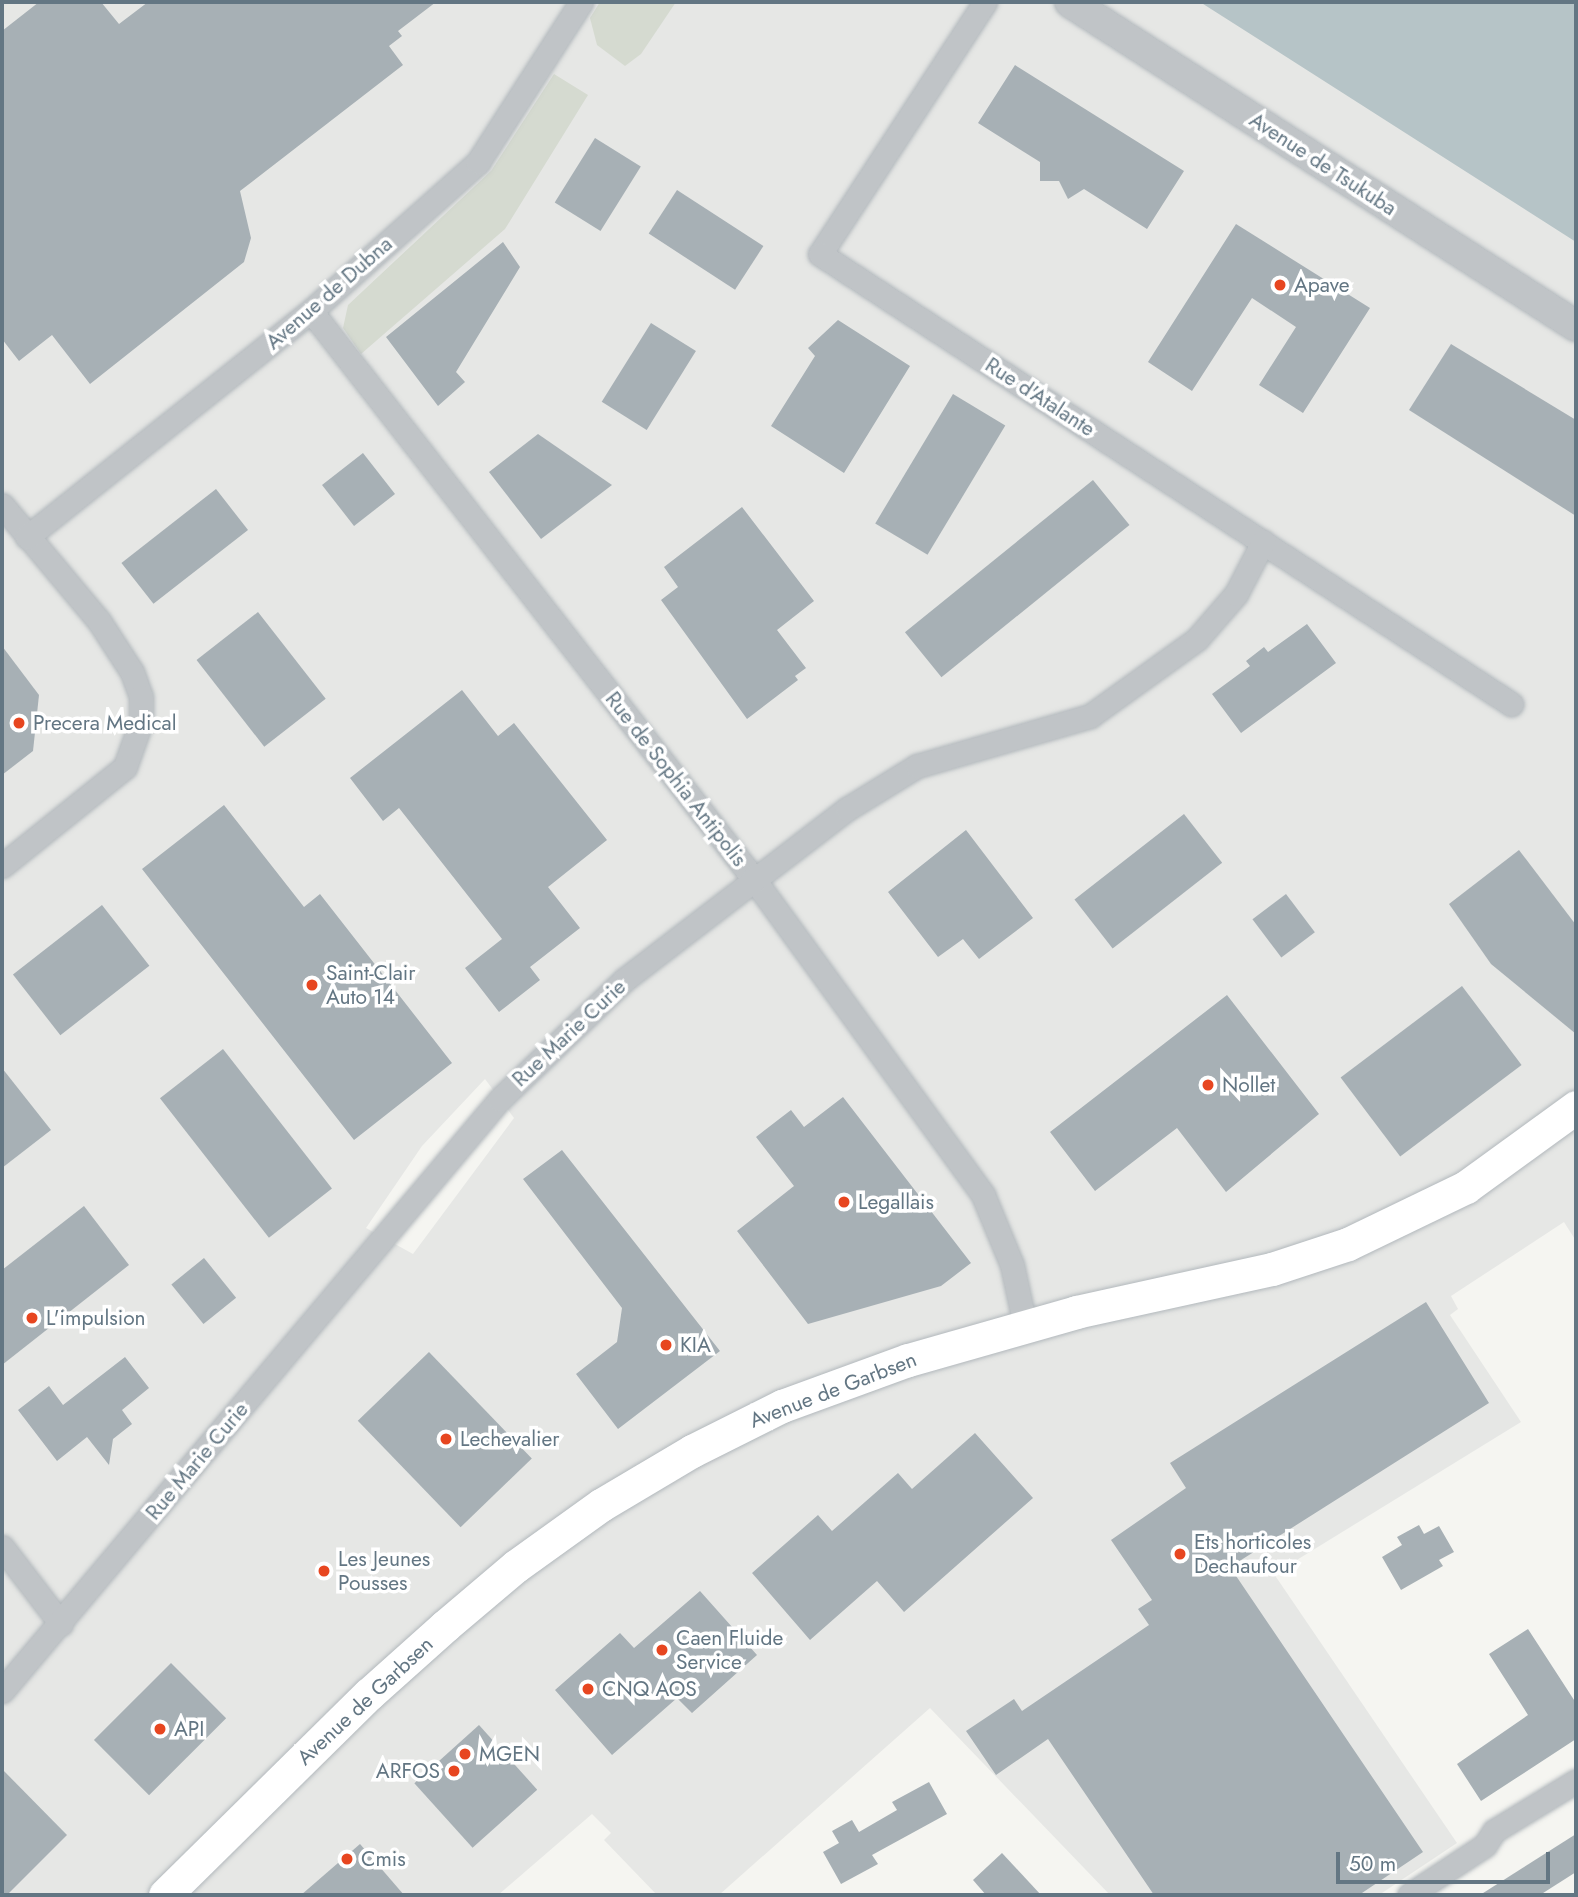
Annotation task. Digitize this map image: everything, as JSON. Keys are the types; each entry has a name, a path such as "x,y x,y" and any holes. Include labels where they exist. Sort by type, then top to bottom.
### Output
{"main road":[{"name":"Avenue de Garbsen","path":"165,1895 369,1693 516,1566 601,1505 692,1451 782,1406 908,1360 1025,1325 1272,1269 1348,1244 1466,1187 1576,1107"}],"street":[{"name":"Avenue de Dubna","path":"27,537 311,312 478,162 581,2"},
{"name":"Rue d'Atalante","path":"985,2 820,254 1511,704"},
{"name":"Avenue de Tsukuba","path":"1070,2 1576,326"},
{"name":"Rue de Sophia Antipolis","path":"311,312 753,878 983,1195 1012,1265 1025,1325"},
{"path":"2,505 99,621 132,672 141,698 141,722 125,767 2,866"},
{"name":"Rue Marie Curie","path":"2,1691 500,1099 624,980 753,878 847,809 917,766 1090,716 1197,639 1236,594 1263,542"},
{"path":"2,1547 61,1624"},
{"path":"1409,1895 1485,1845 1494,1831 1576,1781"}],"shaded area":[{"path":"2,2 1576,2 1576,1241 1564,1222 1451,1296 1458,1309 1450,1315 1521,1422 1274,1574 1457,1843 1379,1895 1110,1895 930,1708 719,1895 657,1895 604,1840 611,1833 592,1814 498,1895 2,1895","holes":["485,1079 514,1118 413,1254 366,1228 422,1146"]},
{"path":"600,2 676,2 641,54 625,66 597,45 590,18"},
{"path":"1200,2 1576,2 1576,242 1266,44"},
{"path":"554,74 588,95 505,229 361,354 343,328 348,305 491,171"}],"building":[{"path":"39,2 101,2 119,24 148,2 436,2 398,31 402,36 389,46 403,65 240,191 251,238 244,262 90,384 52,335 19,361 2,339 2,31"},
{"path":"1015,65 1184,171 1147,229 1084,189 1068,199 1059,181 1040,181 1040,162 978,123"},
{"path":"595,138 641,167 601,231 555,202"},
{"path":"677,190 763,246 735,290 649,234"},
{"path":"1236,224 1370,308 1303,413 1259,385 1296,327 1252,298 1192,391 1148,362"},
{"path":"503,242 520,267 456,372 465,382 438,406 386,337"},
{"path":"838,320 910,366 844,473 771,426 815,356 808,348"},
{"path":"651,323 696,351 647,430 602,402"},
{"path":"1451,344 1576,420 1576,516 1409,410"},
{"path":"953,394 1005,425 928,555 875,523"},
{"path":"538,434 612,485 541,539 489,472"},
{"path":"363,453 395,494 354,526 322,485"},
{"path":"1093,480 1130,525 941,677 905,632"},
{"path":"216,489 248,530 153,604 121,563"},
{"path":"742,507 814,601 777,630 806,668 795,676 798,680 747,719 661,600 678,587 664,567"},
{"path":"258,612 326,699 264,747 197,660"},
{"path":"1307,624 1336,663 1241,733 1212,694 1250,666 1246,661 1264,647 1268,652"},
{"name":"Precera Medical","path":"2,646 39,695 33,751 2,775"},
{"path":"462,690 498,736 514,723 607,840 548,887 580,928 530,967 540,980 499,1012 465,968 502,939 399,808 383,821 350,778"},
{"name":"Saint-Clair Auto 14","path":"224,805 304,907 320,894 452,1063 354,1140 142,869"},
{"path":"1184,814 1222,863 1113,948 1074,900"},
{"path":"966,830 1033,918 979,959 963,939 938,957 888,892"},
{"path":"1519,850 1576,925 1576,1034 1491,964 1449,904"},
{"path":"1286,894 1315,932 1281,958 1252,919"},
{"path":"102,905 149,966 60,1035 13,975"},
{"path":"1462,986 1522,1065 1400,1157 1341,1077"},
{"path":"1227,995 1319,1114 1226,1192 1177,1128 1095,1191 1050,1132"},
{"path":"223,1049 332,1188 269,1238 160,1098"},
{"path":"2,1068 51,1130 2,1168"},
{"path":"843,1097 971,1263 941,1286 808,1324 737,1231 794,1186 756,1137 791,1110 804,1127"},
{"path":"562,1150 720,1351 618,1429 576,1374 617,1342 622,1308 523,1179"},
{"name":"L'impulsion","path":"84,1206 129,1265 2,1365 2,1270"},
{"path":"204,1258 236,1298 203,1324 171,1284"},
{"path":"1426,1302 1489,1403 1230,1567 1423,1852 1359,1895 1154,1895 1048,1739 996,1775 966,1731 1014,1699 1022,1711 1149,1625 1138,1609 1152,1600 1111,1540 1186,1488 1170,1463"},
{"name":"Lechevalier","path":"429,1352 532,1458 461,1527 358,1421"},
{"path":"125,1357 149,1388 122,1410 132,1424 113,1439 109,1465 87,1437 57,1461 18,1410 49,1386 63,1405"},
{"path":"975,1433 1033,1498 904,1612 877,1581 810,1640 752,1573 818,1515 832,1531 898,1473 912,1489"},
{"path":"1419,1525 1424,1534 1439,1526 1454,1552 1439,1560 1443,1566 1401,1590 1382,1557 1402,1545 1397,1537"},
{"path":"700,1591 757,1655 692,1713 677,1698 612,1755 555,1690 620,1633 634,1648"},
{"path":"1528,1629 1576,1703 1576,1739 1481,1801 1457,1764 1528,1715 1489,1654"},
{"name":"API","path":"171,1663 226,1718 149,1795 94,1740"},
{"path":"479,1725 537,1790 473,1848 414,1783"},
{"path":"2,1769 67,1835 7,1895 2,1895"},
{"path":"929,1782 947,1814 872,1855 878,1864 841,1884 823,1852 839,1843 832,1831 852,1820 859,1832 897,1810 892,1802"},
{"path":"1576,1834 1576,1872 1540,1895 1480,1895"},
{"path":"360,1844 404,1895 301,1895"},
{"path":"1002,1853 1041,1895 986,1895 973,1880"}],"place":[{"name":"Apave","path":"1280,285"},
{"name":"Precera Medical","path":"19,723"},
{"name":"Saint-Clair Auto 14","path":"312,985"},
{"name":"Nollet","path":"1208,1085"},
{"name":"Legallais","path":"844,1202"},
{"name":"L'impulsion","path":"32,1318"},
{"name":"KIA","path":"666,1345"},
{"name":"Lechevalier","path":"446,1439"},
{"name":"Ets horticoles Dechaufour","path":"1180,1554"},
{"name":"Les Jeunes Pousses","path":"324,1571"},
{"name":"Caen Fluide Service","path":"662,1650"},
{"name":"CNQ AOS","path":"588,1689"},
{"name":"API","path":"160,1729"},
{"name":"MGEN","path":"465,1754"},
{"name":"ARFOS","path":"454,1771"},
{"name":"Cmis","path":"347,1859"}]}
